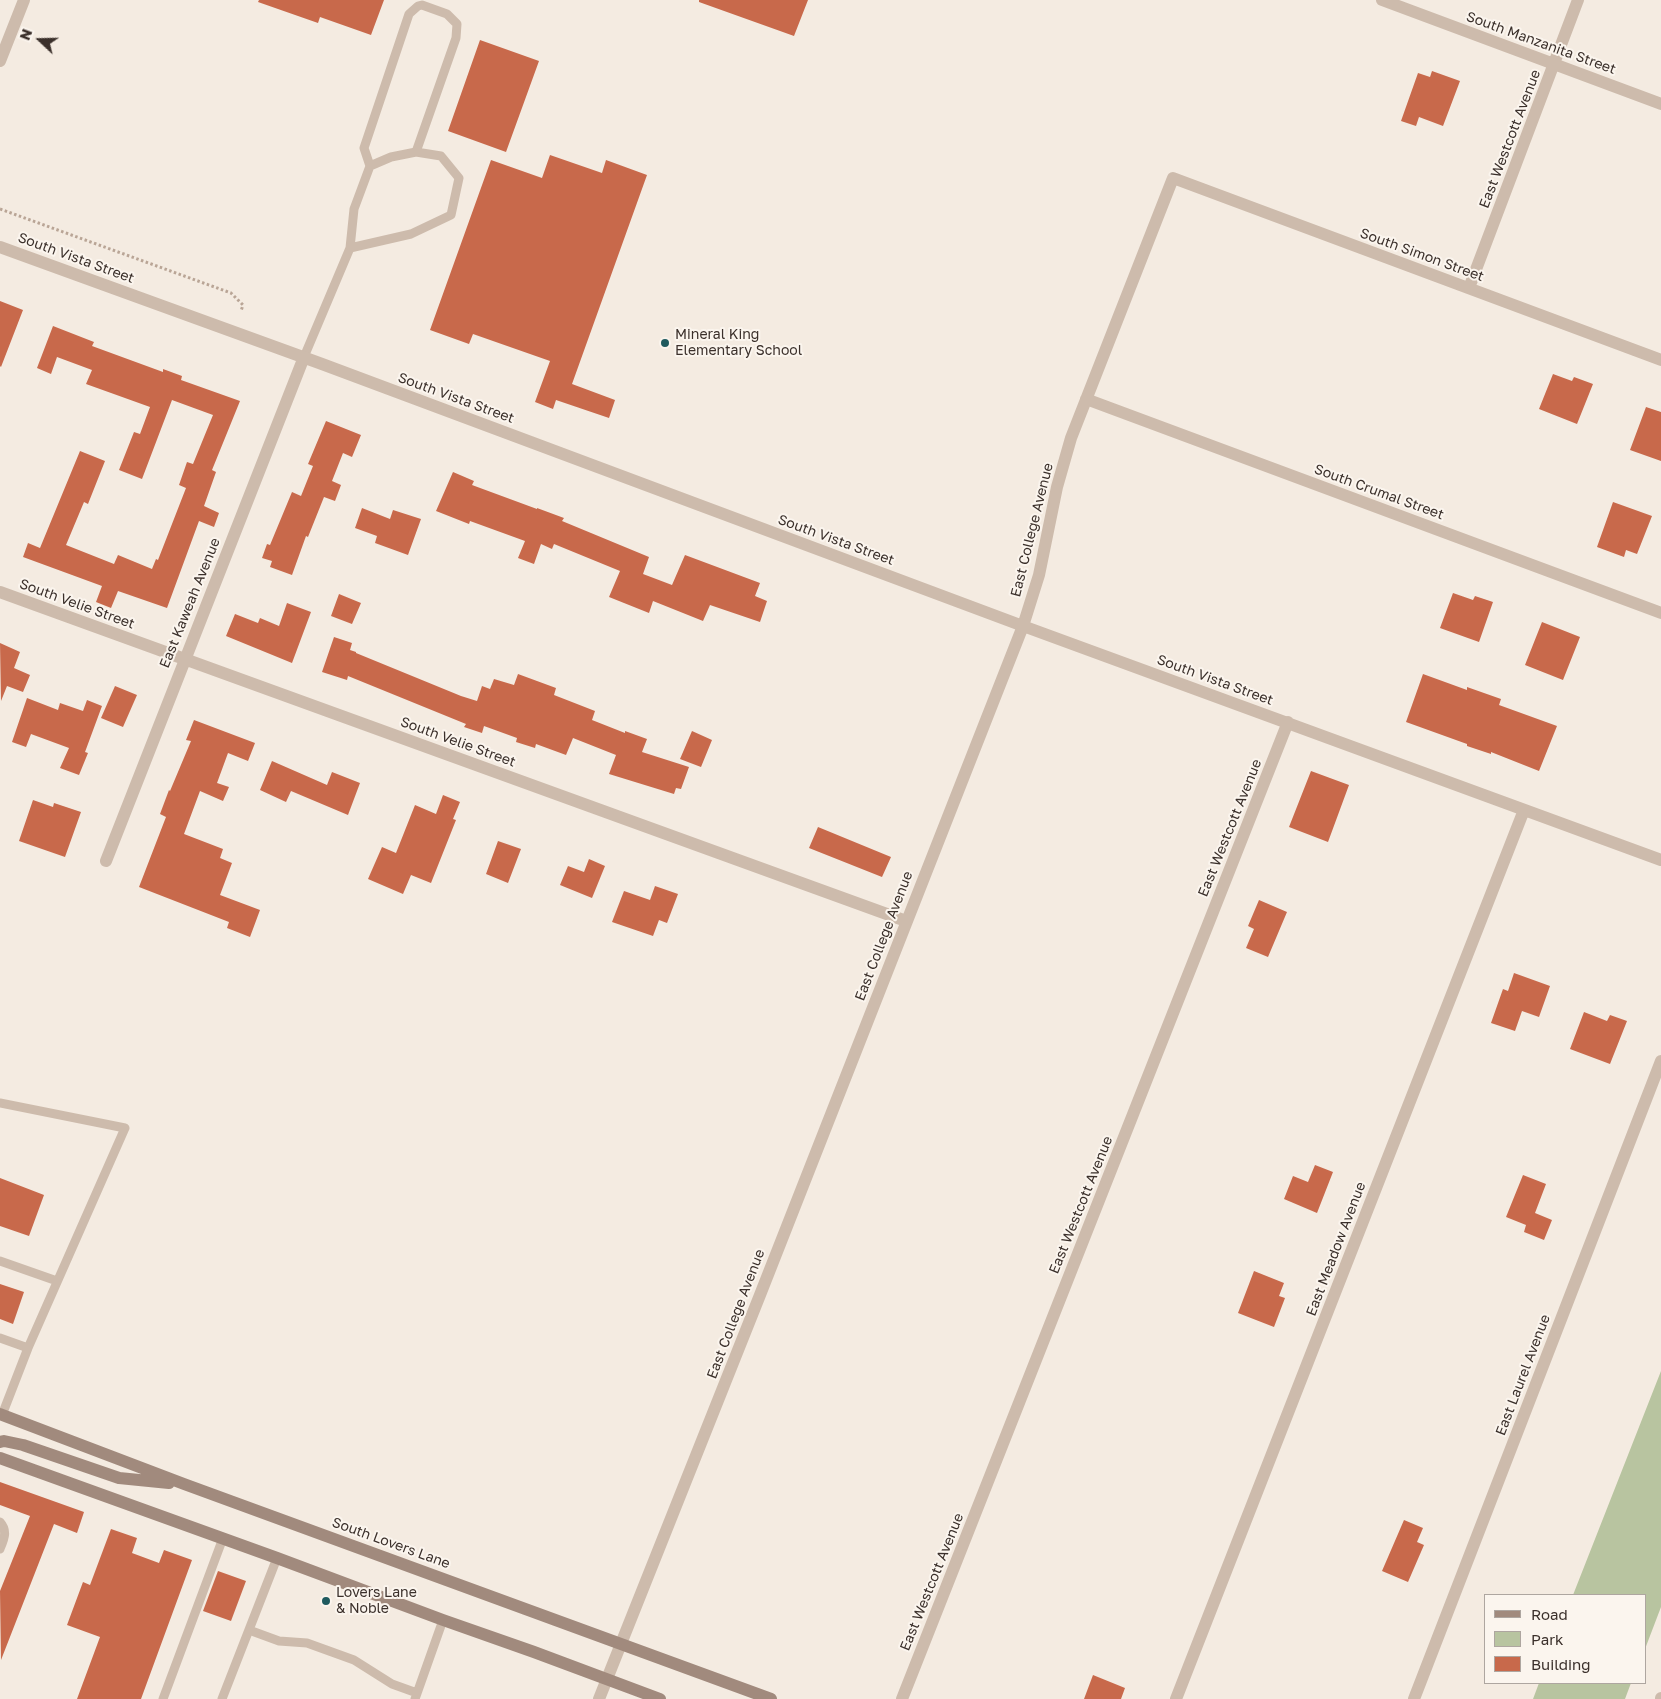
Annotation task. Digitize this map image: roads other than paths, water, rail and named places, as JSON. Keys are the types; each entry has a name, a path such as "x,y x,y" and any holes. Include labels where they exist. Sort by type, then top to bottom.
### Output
{"main road":[{"name":"South Lovers Lane","path":"1,1415 771,1699"},
{"path":"0,1442 12,1442 22,1445 119,1478 184,1484"},
{"path":"0,1458 660,1699"}],"street":[{"path":"0,61 24,0"},
{"name":"South Manzanita Street","path":"1382,0 1661,104"},
{"name":"East Westcott Avenue","path":"1469,288 1578,0"},
{"name":"South Simon Street","path":"1173,178 1661,360"},
{"name":"East College Avenue","path":"599,1699 623,1643 1023,626 1038,575 1057,487 1072,438 1173,178"},
{"name":"South Vista Street","path":"0,247 304,357 1023,626 1661,860"},
{"name":"East Kaweah Avenue","path":"106,861 304,357"},
{"name":"South Crumal Street","path":"1086,400 1661,613"},
{"name":"South Velie Street","path":"0,592 906,921"},
{"name":"East Westcott Avenue","path":"902,1699 1288,722"},
{"name":"East Meadow Avenue","path":"1176,1699 1524,810"},
{"name":"East Laurel Avenue","path":"1414,1699 1661,1061"}],"lane":[{"path":"304,357 350,248 354,209 370,166 364,148 409,14 422,5 447,14 456,24 456,38 416,152"},
{"path":"350,248 411,234 451,215 458,178 441,156 416,152 391,157 370,166"},
{"path":"0,1103 125,1128 28,1348 1,1415"},
{"path":"0,1261 58,1281"},
{"path":"0,1338 28,1348"},
{"path":"0,1522 4,1526 5,1536 0,1549"},
{"path":"163,1699 223,1538"},
{"path":"222,1699 277,1558"},
{"path":"249,1630 278,1641 307,1643 354,1660 392,1684 416,1696 443,1620"}],"place":[{"name":"Mineral King Elementary School","path":"665,343"},
{"name":"Lovers Lane & Noble","path":"326,1601"}]}
